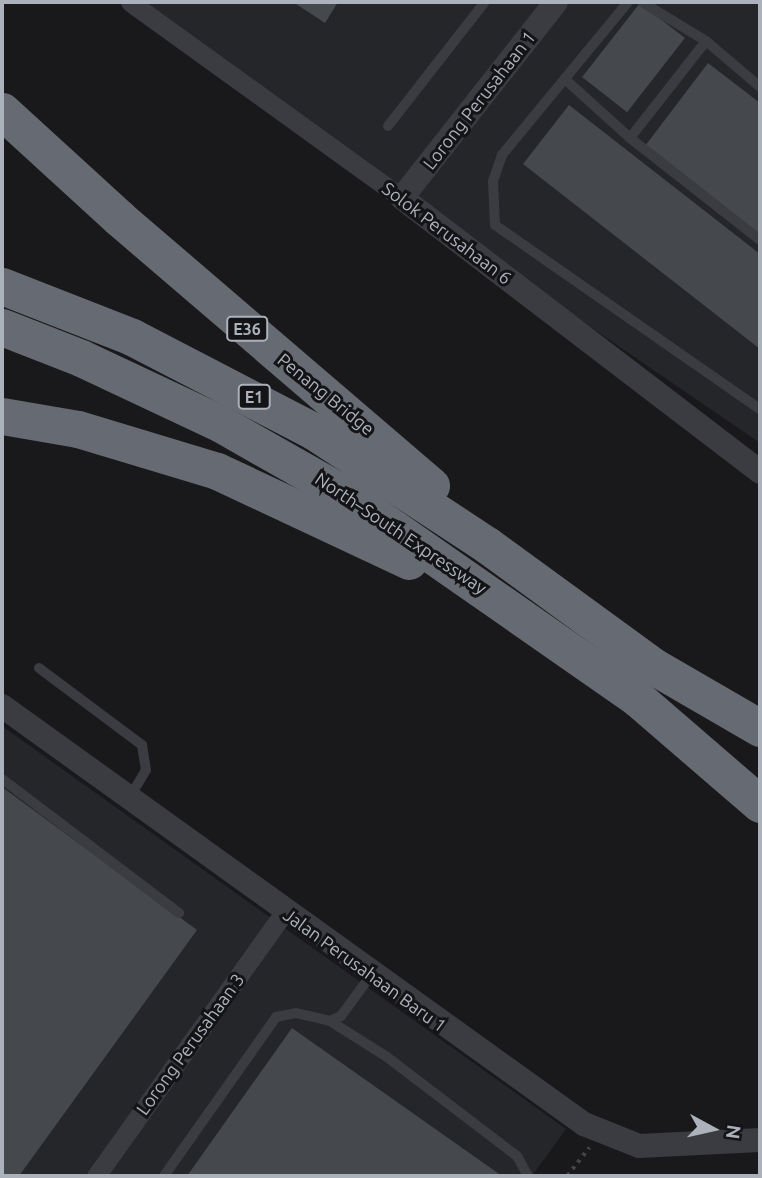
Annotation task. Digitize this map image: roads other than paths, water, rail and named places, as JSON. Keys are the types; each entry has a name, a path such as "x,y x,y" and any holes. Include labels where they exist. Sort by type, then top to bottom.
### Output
{"highway":[{"name":"Penang Bridge","path":"2,111 119,218 378,437 442,496 487,545"},
{"name":"North–South Expressway","path":"2,286 132,337 250,395 338,446 487,545 653,666 760,728"},
{"name":"North–South Expressway","path":"2,327 146,387 284,457 483,588 637,698 760,804"},
{"path":"2,416 78,429 217,471 413,563 483,588"}],"street":[{"name":"Solok Perusahaan 6","path":"130,2 402,198 760,472"},
{"name":"Lorong Perusahaan 1","path":"402,198 554,3"},
{"name":"Jalan Perusahaan Baru 1","path":"2,706 554,1107 602,1132 639,1146 760,1140"},
{"name":"Lorong Perusahaan 3","path":"96,1176 285,911"}],"lane":[{"path":"388,126 485,2"},
{"path":"628,2 567,81 502,155 493,181 495,225 760,410"},
{"path":"642,2 706,41 760,87"},
{"path":"630,138 706,41"},
{"path":"567,81 630,138 760,240"},
{"path":"39,668 142,745 146,770 128,799"},
{"path":"2,779 180,913"},
{"path":"330,1021 341,1016 371,975"},
{"path":"164,1176 276,1017 296,1013 330,1021 387,1057 517,1156 528,1176"}]}
